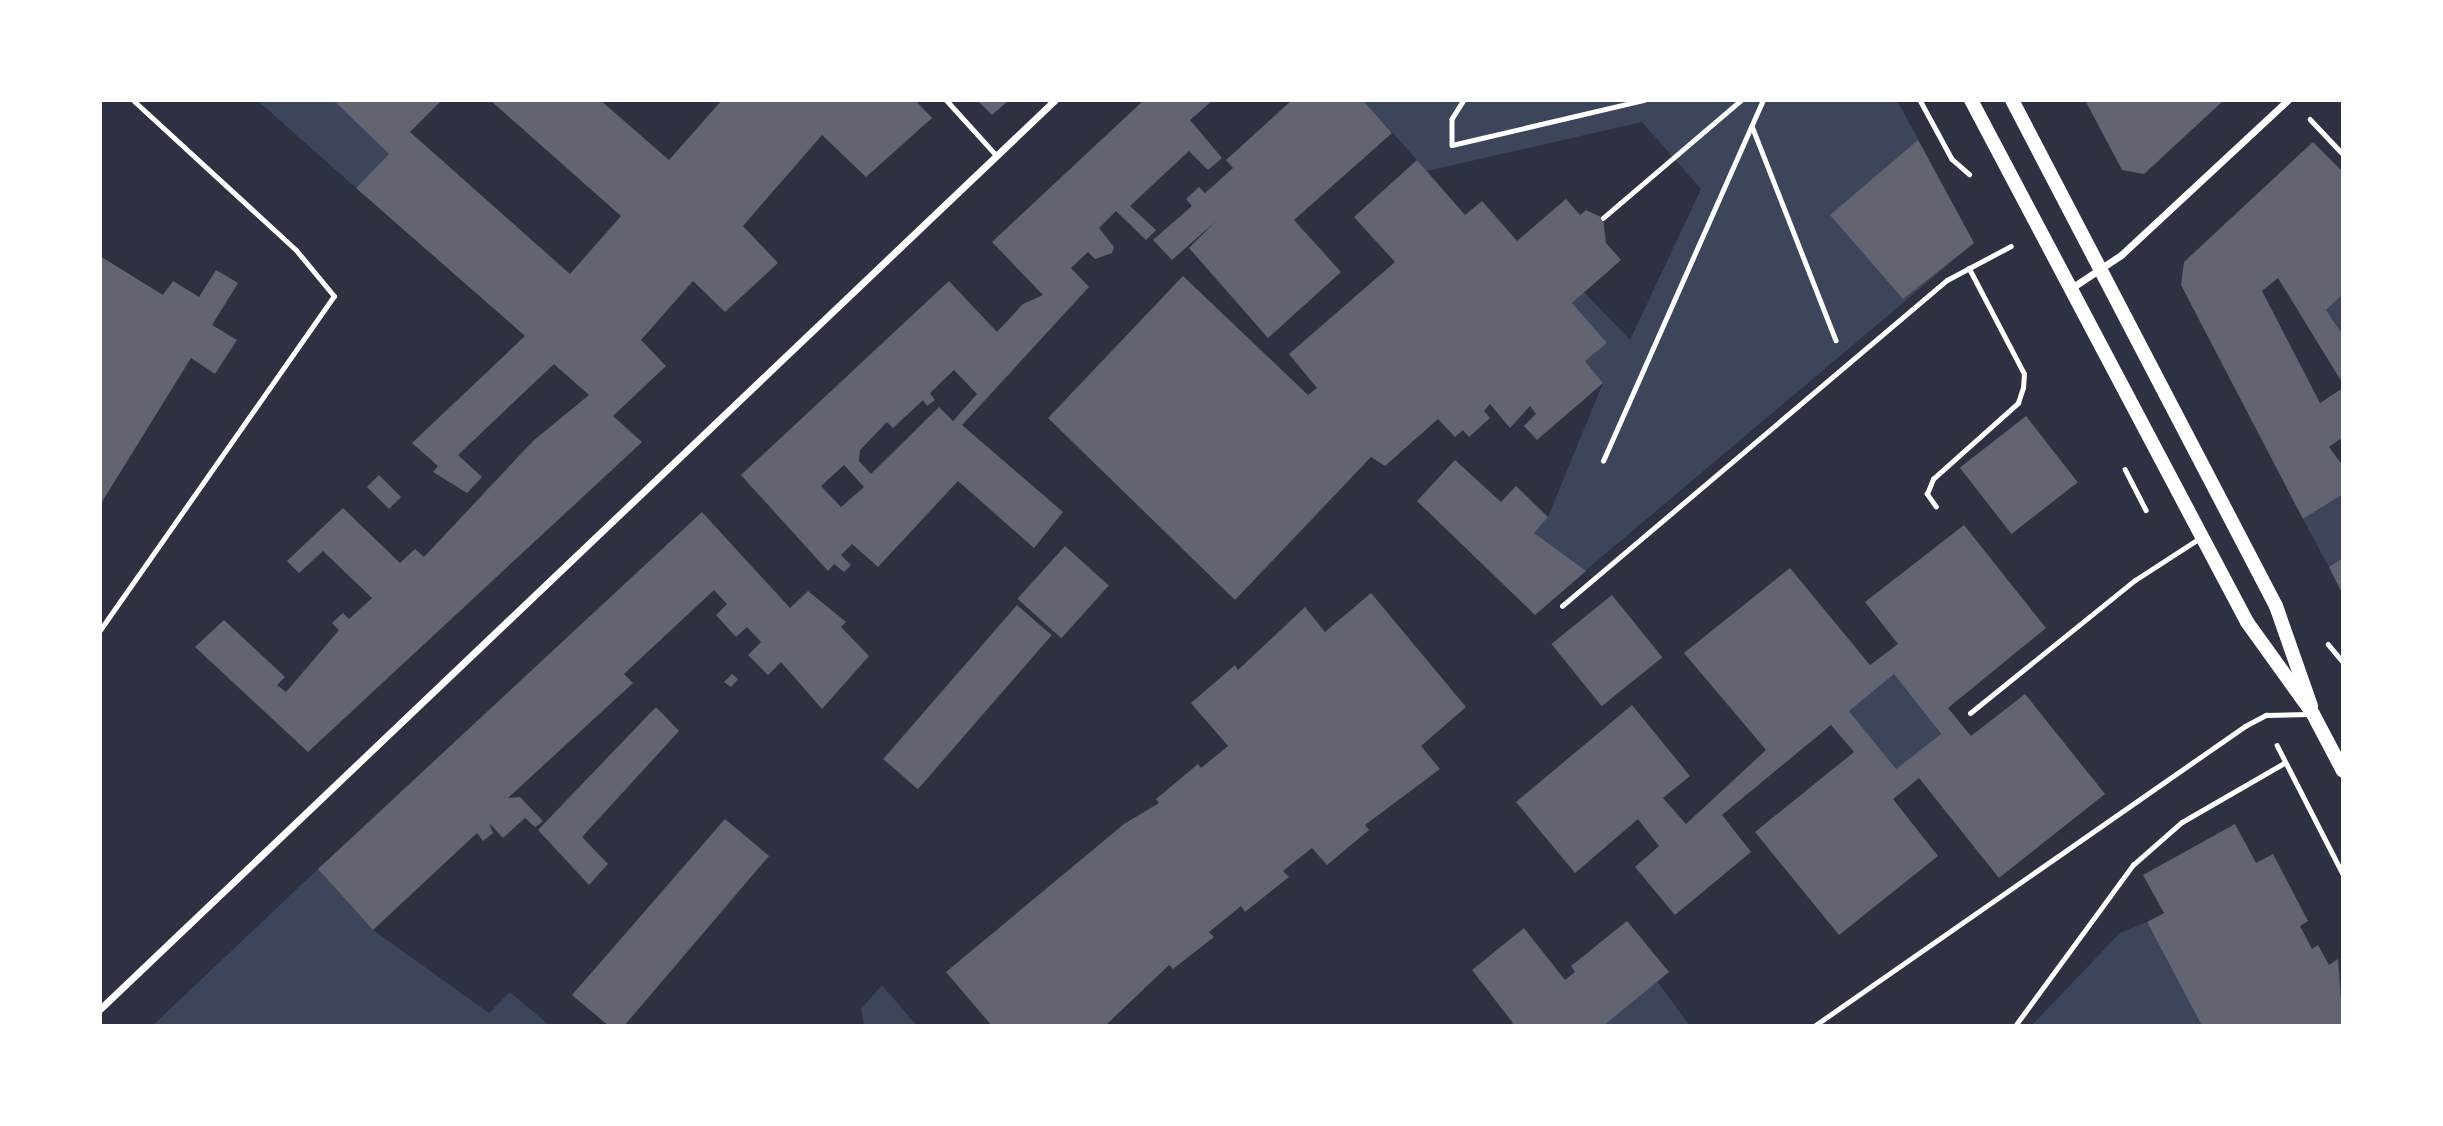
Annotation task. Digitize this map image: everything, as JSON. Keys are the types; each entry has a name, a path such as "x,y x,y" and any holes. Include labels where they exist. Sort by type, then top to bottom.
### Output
{"main road":[{"path":"1972,100 2269,659 2313,714"},
{"path":"2012,100 2276,606 2313,714 2343,771"}],"street":[{"path":"100,1009 995,154 1055,100"},
{"path":"2073,287 2102,271 2288,100"}],"lane":[{"path":"100,630 334,296 296,250 133,100"},
{"path":"946,100 995,154"},
{"path":"1969,713 2135,580 2203,537"},
{"path":"1814,1026 2266,715 2313,714"}],"path":[{"path":"1464,100 1452,119 1452,145 1644,100"},
{"path":"1603,218 1741,100"},
{"path":"1602,461 1763,100"},
{"path":"2300,109 2343,154"},
{"path":"1752,125 1836,340"},
{"path":"1562,606 1947,281 2021,240"},
{"path":"1936,507 1927,494 1933,479 2018,403 2023,388 2024,373 1969,269"},
{"path":"2015,1026 2133,865 2182,822 2284,763"}],"shaded area":[{"path":"257,100 333,100 389,154 356,188"},
{"path":"1363,100 1897,100 1974,243 1579,576 1534,533 1548,517 1603,383 1585,361 1606,343 1572,303 1584,292 1630,340 1701,189 1642,122 1427,171"},
{"path":"2343,294 2343,335 2326,310"},
{"path":"2343,494 2343,558 2329,567 2303,519"},
{"path":"1894,674 1941,734 1895,770 1848,710"},
{"path":"318,869 373,930 489,1013 510,992 550,1026 152,1026"},
{"path":"2147,922 2202,1026 2031,1026 2120,933"},
{"path":"1657,981 1690,1026 1602,1025"},
{"path":"882,985 917,1026 864,1026 861,1009"}],"building":[{"path":"333,100 442,100 410,132 570,274 621,216 490,100 600,100 669,160 722,100 915,100 932,118 866,177 822,135 743,226 778,263 725,312 693,281 641,340 666,366 613,416 642,442 308,752 195,647 224,620 285,677 277,685 286,692 339,630 332,623 343,613 349,619 372,598 323,551 299,573 287,561 343,508 400,563 415,549 424,557 533,441 589,395 554,364 458,455 482,477 467,493 433,472 438,466 412,443 525,336 356,188 389,154"},
{"path":"977,100 1009,100 992,115"},
{"path":"1144,100 1213,100 1190,120 1222,158 1208,170 1189,151 1130,206 1156,230 1146,240 1116,211 1099,228 1114,247 1112,253 1095,259 1088,252 1071,268 1089,287 962,425 1063,512 1034,548 958,481 878,567 852,544 841,555 851,565 844,572 834,564 828,571 741,475 949,281 997,332 1023,304 1043,295 992,242","holes":["954,370 977,394 953,421 939,407 871,474 859,461 860,450 887,422 893,428 923,400 927,406 935,400 930,393","844,465 864,487 841,507 821,486"]},
{"path":"1292,100 1363,100 1392,133 1294,220 1341,272 1268,338 1189,248 1216,221 1172,260 1153,240 1192,206 1186,199 1199,187 1205,193 1233,168 1226,160"},
{"path":"2085,100 2224,100 2144,174 2122,170"},
{"path":"1918,140 1974,243 1903,299 1830,215"},
{"path":"2313,142 2343,172 2343,294 2326,310 2343,335 2343,384 2278,278 2262,291 2320,403 2343,388 2343,444 2340,439 2329,447 2343,466 2343,494 2303,519 2181,285 2184,262"},
{"path":"1417,160 1465,215 1482,201 1517,241 1566,199 1580,215 1586,210 1603,218 1606,243 1621,260 1572,303 1607,343 1585,361 1603,383 1537,440 1524,426 1536,414 1530,406 1510,428 1490,404 1484,411 1490,418 1469,437 1463,430 1455,437 1438,419 1385,466 1371,457 1235,600 1048,418 1183,276 1308,395 1317,388 1289,354 1395,262 1354,217"},
{"path":"100,256 163,295 173,281 199,297 216,270 238,283 212,325 237,340 215,374 191,358 100,505"},
{"path":"2026,416 2078,482 2012,534 1960,468"},
{"path":"1455,460 1501,502 1516,486 1548,517 1534,533 1586,571 1535,615 1417,501"},
{"path":"379,475 401,497 389,509 367,487"},
{"path":"702,512 790,608 808,591 846,622 841,627 869,656 822,709 781,662 768,675 748,655 761,642 747,627 736,637 716,615 727,604 714,590 624,674 633,683 508,798 520,797 543,821 535,827 525,818 503,838 489,823 493,833 483,841 477,833 373,930 318,869"},
{"path":"1964,525 2046,628 1948,708 1971,736 2025,694 2105,794 1999,878 1919,778 1893,799 1938,856 1839,935 1755,832 1854,752 1831,725 1722,815 1751,852 1675,915 1635,867 1659,846 1638,819 1575,873 1516,802 1632,705 1690,776 1663,798 1686,824 1766,750 1684,653 1790,568 1870,665 1898,644 1865,602","holes":["1894,674 1941,734 1896,769 1849,711"]},
{"path":"1065,546 1109,585 1061,638 1017,599"},
{"path":"2343,558 2343,595 2329,567"},
{"path":"1371,593 1466,707 1421,746 1440,769 1365,825 1369,830 1327,865 1312,848 1283,871 1289,877 1245,912 1241,906 1209,932 1214,937 1173,969 1169,965 1106,1025 992,1026 946,972 1124,824 1159,803 1156,799 1198,764 1201,768 1228,746 1191,703 1235,665 1238,670 1305,607 1325,632"},
{"path":"1612,595 1662,657 1602,706 1551,644"},
{"path":"1017,605 1052,635 918,789 883,759"},
{"path":"732,674 738,679 731,687 724,682"},
{"path":"656,707 679,731 582,837 608,864 589,885 538,830"},
{"path":"725,819 769,856 624,1026 609,1026 572,995"},
{"path":"2235,824 2256,863 2273,854 2308,921 2300,926 2312,949 2318,945 2329,965 2338,959 2343,1026 2202,1026 2147,922 2164,913 2143,875"},
{"path":"1627,921 1669,972 1603,1026 1509,1026 1513,1023 1472,970 1524,928 1565,980 1575,972 1571,966"}]}
